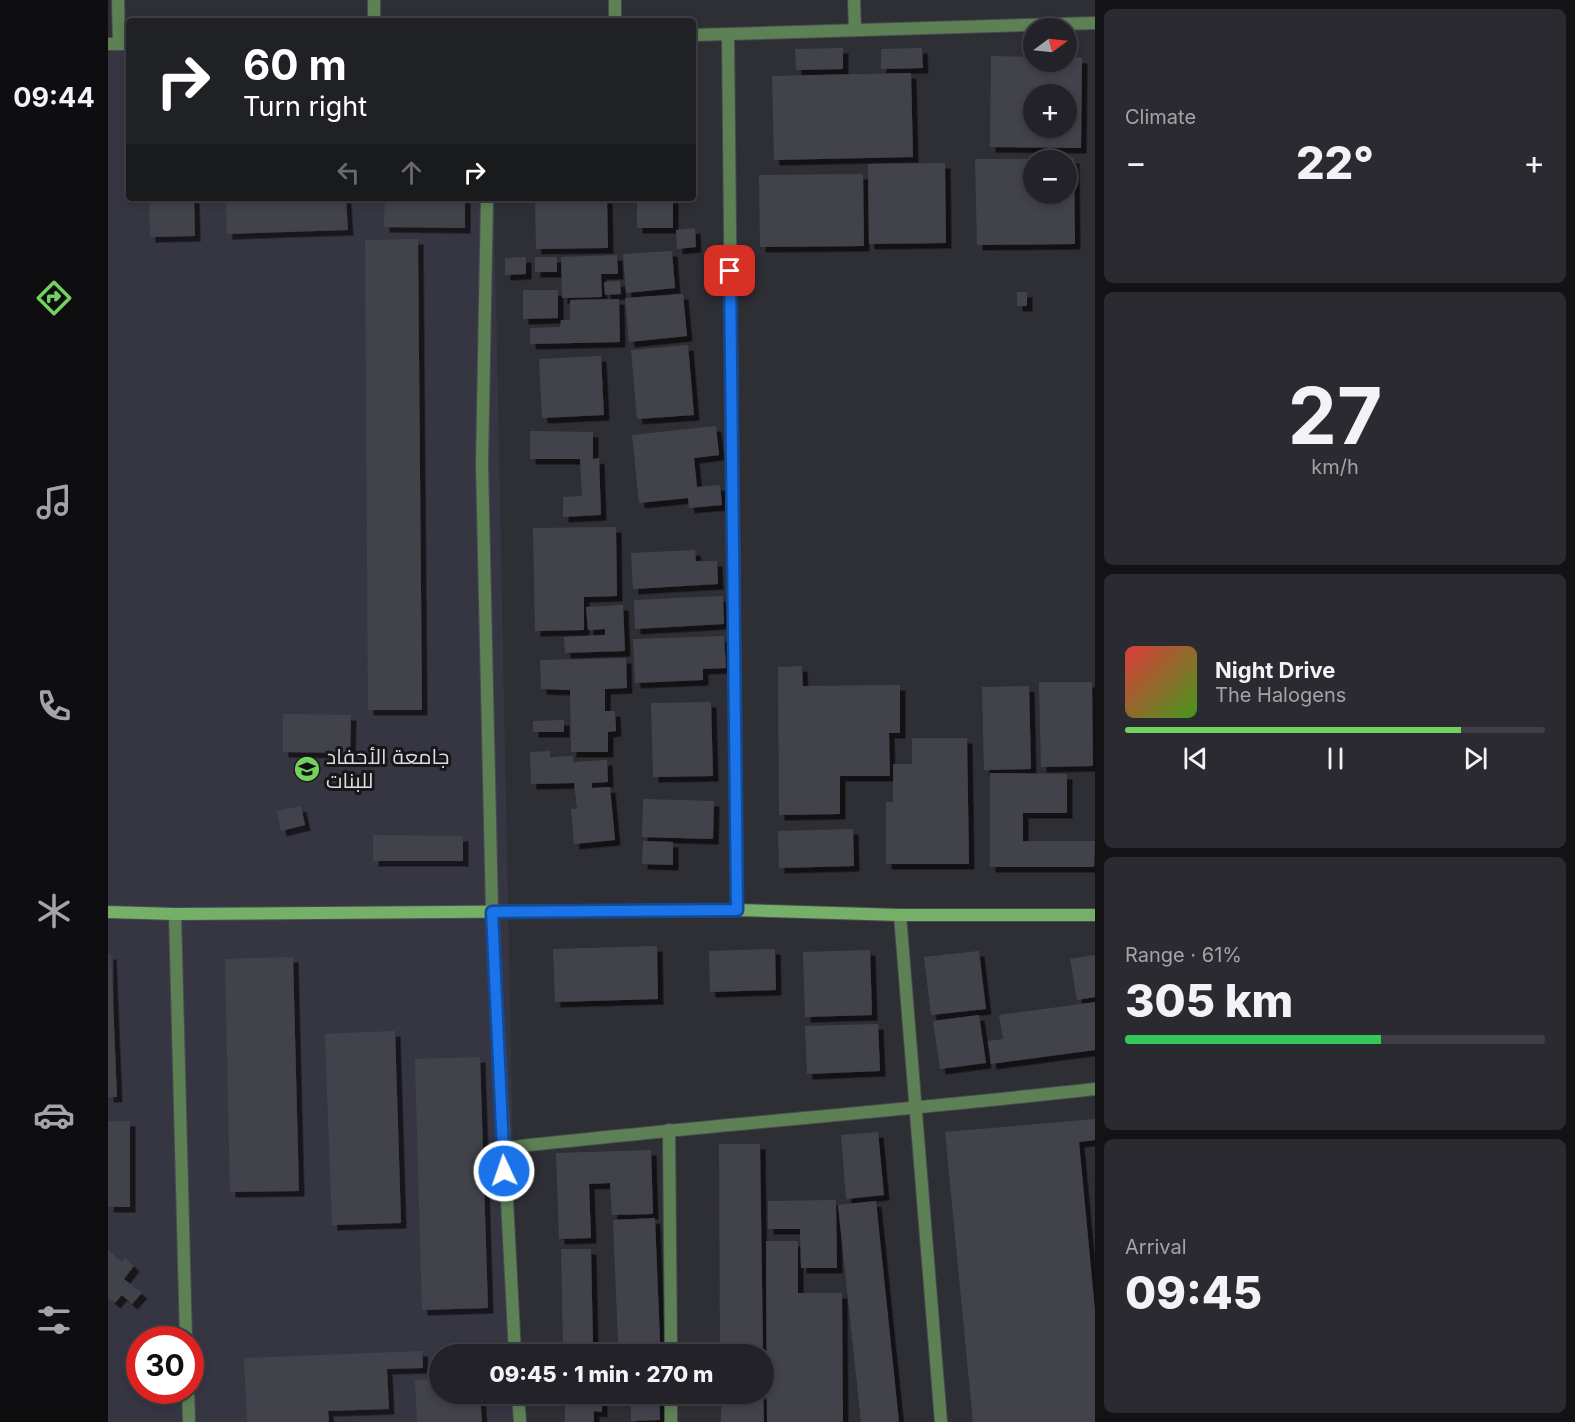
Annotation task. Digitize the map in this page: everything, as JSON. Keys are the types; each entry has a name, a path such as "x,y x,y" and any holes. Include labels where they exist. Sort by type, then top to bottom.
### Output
{"street":[{"path":"118,0 118,44"},
{"path":"374,0 374,18"},
{"path":"615,0 615,18"},
{"path":"854,0 855,30"},
{"path":"696,34 728,35 1095,23"},
{"path":"728,35 737,910"},
{"path":"487,201 482,464 492,912 515,1344"},
{"path":"108,912 175,914 737,910 900,915 1095,915"},
{"path":"175,914 186,1326"},
{"path":"900,915 941,1422"},
{"path":"503,1148 669,1130 916,1109 1095,1089"},
{"path":"669,1130 671,1344"},
{"path":"188,1404 189,1422"},
{"path":"519,1404 520,1422"},
{"path":"671,1404 671,1422"}],"shaded area":[{"name":"جامعة الأحفاد للبنات","path":"126,42 126,201 494,201 517,1344 429,1344 429,1404 518,1404 518,1422 108,1422 108,43"}],"building":[{"path":"843,48 843,69 796,70 795,49"},
{"path":"922,48 923,68 881,69 881,49"},
{"path":"991,56 1023,57 1023,72 1077,72 1077,58 1082,58 1081,148 990,147"},
{"path":"911,73 913,157 774,160 772,76"},
{"path":"975,159 1023,159 1023,204 1075,204 1075,244 977,245"},
{"path":"945,163 946,243 869,244 868,164"},
{"path":"863,174 864,246 760,247 759,175"},
{"path":"149,201 194,201 195,236 150,237"},
{"path":"226,201 346,201 348,230 227,234"},
{"path":"385,201 465,201 465,228 384,227"},
{"path":"535,201 607,201 608,248 536,249"},
{"path":"637,201 673,201 673,228 637,228"},
{"path":"695,228 696,247 677,249 676,230"},
{"path":"418,239 422,710 368,710 365,240"},
{"path":"672,251 675,288 626,293 623,254"},
{"path":"617,255 618,274 601,274 602,297 562,298 561,257"},
{"path":"526,257 526,274 505,275 505,258"},
{"path":"535,257 557,257 557,272 535,272"},
{"path":"620,281 621,294 605,295 604,282"},
{"path":"523,290 558,290 558,318 523,319"},
{"path":"1017,292 1027,292 1027,306 1017,306"},
{"path":"683,294 687,336 629,342 625,298"},
{"path":"619,299 620,342 530,344 530,328 560,327 561,320 570,320 570,300"},
{"path":"688,345 694,415 637,419 631,350"},
{"path":"601,356 604,415 542,418 539,359"},
{"path":"716,426 719,455 694,458 697,487 720,485 722,505 689,508 688,498 639,503 632,435"},
{"path":"530,431 593,432 593,459 599,458 601,515 563,517 563,497 582,496 580,459 530,459"},
{"path":"616,527 617,596 584,597 584,630 535,631 533,528"},
{"path":"695,550 696,561 717,561 718,584 633,589 631,553"},
{"path":"723,596 724,624 635,629 634,600"},
{"path":"623,605 625,651 565,653 564,637 605,635 605,629 588,630 586,607"},
{"path":"724,636 726,668 703,669 703,680 635,683 633,639"},
{"path":"626,658 627,688 605,689 605,711 615,711 616,731 608,732 608,752 571,752 570,690 541,689 540,660"},
{"path":"802,666 803,686 900,685 900,733 889,733 890,776 840,776 840,814 779,815 778,667"},
{"path":"1039,682 1092,682 1093,766 1041,767"},
{"path":"1029,686 1031,769 984,770 982,687"},
{"path":"711,702 713,776 653,777 651,703"},
{"path":"283,714 351,715 350,753 283,752"},
{"path":"564,720 564,732 533,732 533,721"},
{"path":"912,738 967,738 969,864 886,864 886,802 893,802 893,764 912,764"},
{"path":"550,751 550,757 573,756 573,762 607,760 608,782 592,783 592,788 610,787 615,840 574,844 571,809 577,809 574,783 531,784 530,752"},
{"path":"990,773 1067,774 1067,813 1023,813 1023,841 1095,841 1094,867 990,867"},
{"path":"643,799 714,801 713,839 642,837"},
{"path":"301,806 305,825 281,831 277,811"},
{"path":"853,829 854,866 779,868 778,831"},
{"path":"373,835 463,836 463,861 373,861"},
{"path":"643,841 673,842 673,865 642,864"},
{"path":"657,946 658,999 555,1002 553,949"},
{"path":"775,949 776,990 710,992 709,951"},
{"path":"870,950 872,1015 805,1017 803,952"},
{"path":"979,951 986,1009 931,1015 924,957"},
{"path":"108,954 111,954 117,1097 108,1097"},
{"path":"1095,955 1095,997 1077,1000 1070,959"},
{"path":"293,957 299,1191 230,1192 225,959"},
{"path":"1095,1002 1095,1050 991,1064 988,1041 1003,1039 999,1015"},
{"path":"979,1015 986,1063 940,1069 933,1021"},
{"path":"878,1024 880,1071 807,1074 805,1026"},
{"path":"395,1031 401,1223 332,1225 325,1034"},
{"path":"480,1057 488,1308 422,1310 415,1059"},
{"path":"1095,1119 1095,1140 1079,1142 1095,1311 1095,1422 973,1422 945,1132"},
{"path":"108,1121 130,1121 130,1207 108,1207"},
{"path":"878,1132 884,1195 846,1199 841,1135"},
{"path":"719,1144 760,1144 763,1344 720,1344"},
{"path":"651,1150 653,1214 612,1215 610,1183 589,1184 591,1238 559,1239 556,1153"},
{"path":"836,1200 837,1268 801,1268 800,1229 768,1229 768,1201"},
{"path":"876,1201 899,1422 861,1422 838,1205"},
{"path":"655,1218 660,1342 618,1343 613,1220"},
{"path":"766,1241 798,1241 798,1293 842,1293 843,1422 767,1422 767,1404 774,1404 774,1344 767,1344"},
{"path":"561,1249 591,1249 593,1344 563,1344"},
{"path":"108,1250 122,1262 125,1258 134,1266 124,1279 142,1293 132,1304 122,1295 115,1303 108,1297"},
{"path":"422,1351 423,1368 387,1369 389,1409 328,1411 329,1422 247,1422 244,1358"},
{"path":"429,1379 429,1404 481,1404 482,1422 417,1422 415,1380"},
{"path":"565,1404 602,1404 602,1412 594,1411 594,1422 565,1422"},
{"path":"631,1404 659,1404 660,1420 631,1421"},
{"path":"721,1404 763,1404 764,1422 721,1422"}],"place":[{"name":"جامعة الأحفاد للبنات","path":"307,769"}],"route":[{"path":"504,1171 492,912 737,910 730,271"}]}
